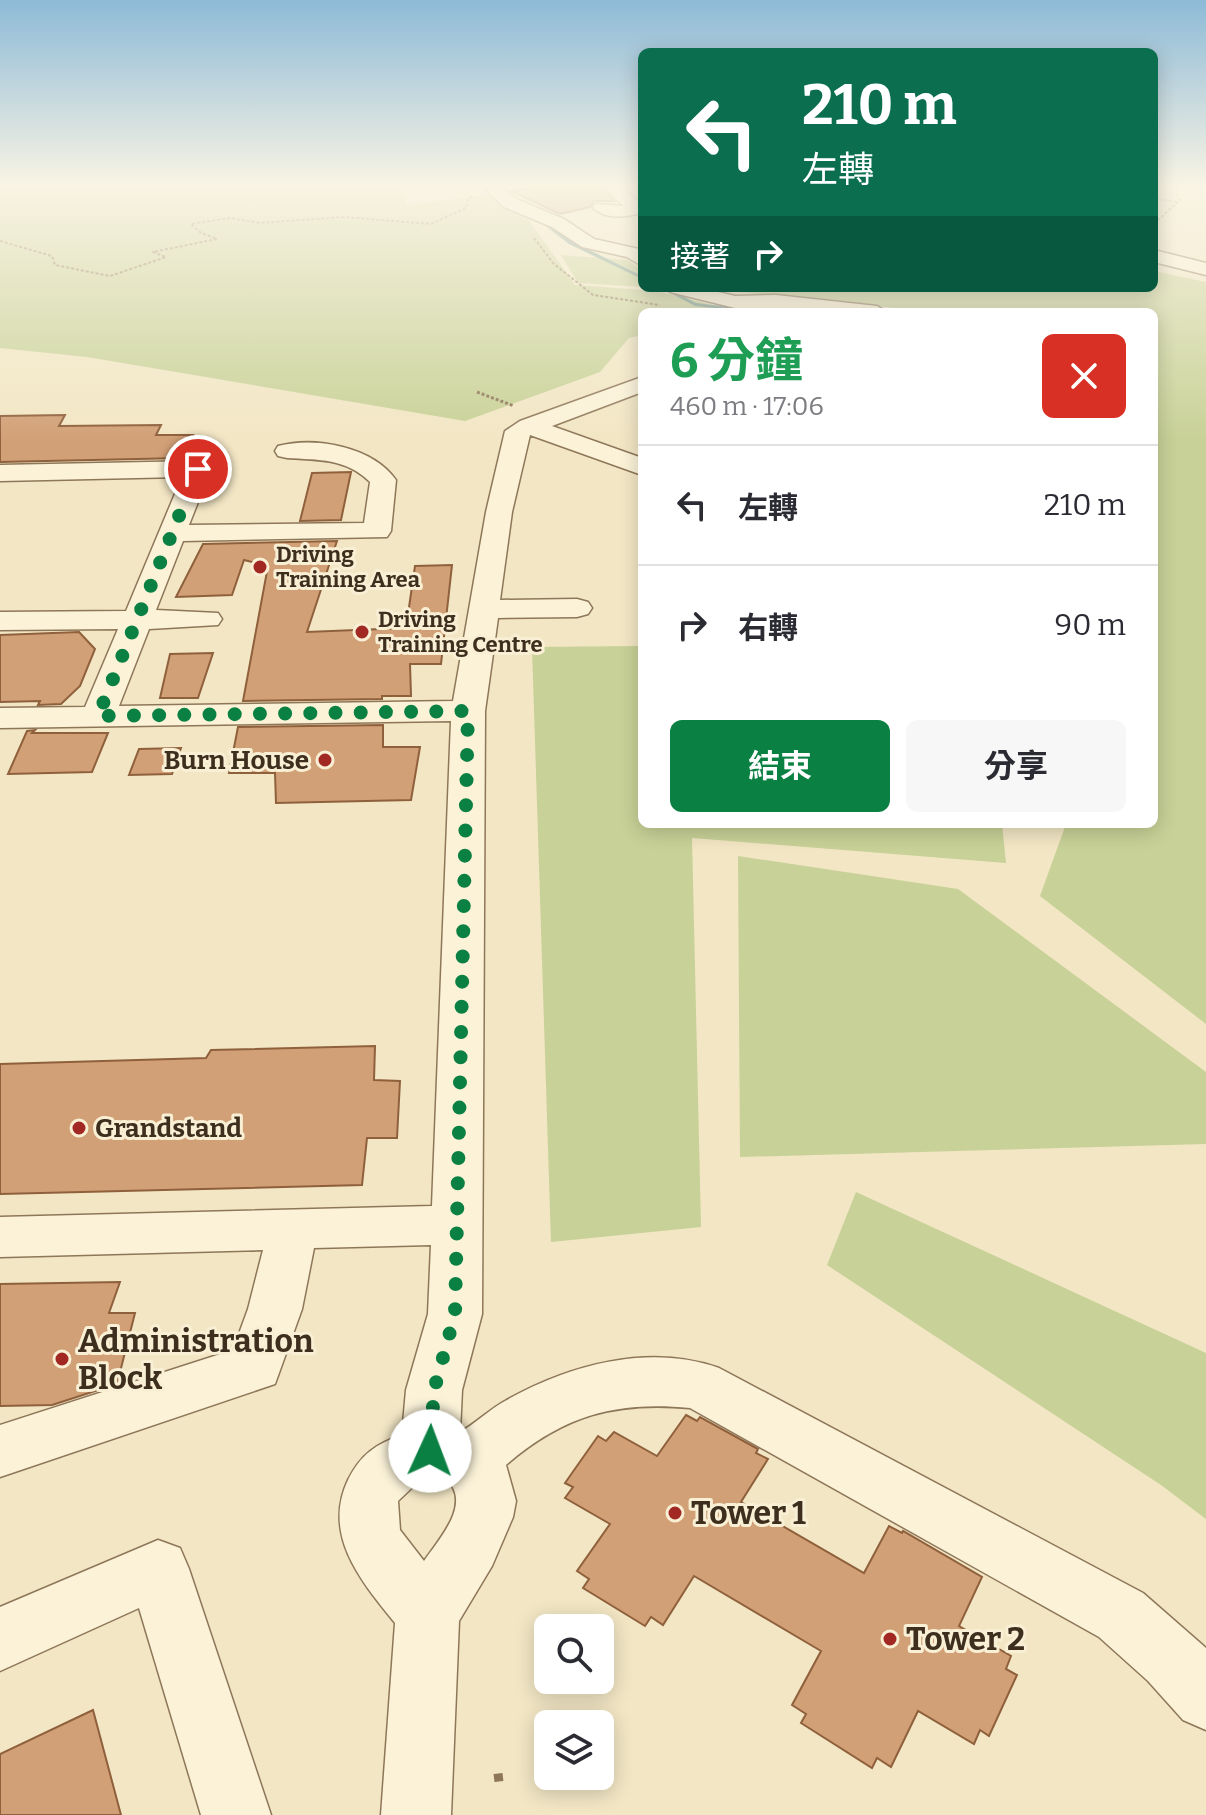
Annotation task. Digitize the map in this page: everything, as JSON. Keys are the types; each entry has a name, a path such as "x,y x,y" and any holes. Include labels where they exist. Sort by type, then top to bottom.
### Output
{"street":[{"path":"673,297 735,302 776,301 840,308"},
{"path":"449,1456 434,1390 455,1314 468,711 483,609 517,431 530,420 638,385"},
{"path":"530,420 638,465"},
{"path":"172,533 377,531 383,480 368,463 337,453 287,451"},
{"path":"0,473 198,469 98,716"},
{"path":"483,609 577,608"},
{"path":"0,621 207,619"},
{"path":"0,718 468,711"},
{"path":"0,1237 458,1225"},
{"path":"0,1451 255,1367 275,1309 293,1229"},
{"path":"449,1456 566,1396 609,1384 658,1380 699,1385 1121,1615 1171,1658 1206,1697"},
{"path":"416,1815 429,1615 473,1540 486,1502 486,1487 480,1472 449,1456 410,1455 379,1477 371,1492 368,1510 370,1531 379,1550 429,1615"},
{"path":"0,1639 158,1569 236,1815"}],"path":[{"path":"88,272 110,276 115,272"},
{"path":"564,272 593,295 673,297"},
{"path":"477,392 530,420"}],"green space":[{"path":"0,272 566,272 575,285 660,292 725,308 638,308 638,336 629,338 600,372 465,421 87,357 0,348"},
{"path":"571,272 638,272 638,287 578,283"},
{"path":"1158,272 1206,282 1206,1024 1040,896 1065,828 1158,828 1158,308 897,308 739,292 1158,292"},
{"path":"638,646 638,828 1002,828 1006,863 692,838 701,1227 551,1242 532,647"},
{"path":"738,856 958,889 1206,1072 1206,1144 740,1157"},
{"path":"856,1192 1206,1353 1206,1519 1161,1485 827,1265"}],"building":[{"path":"65,415 59,426 161,425 156,435 193,435 183,458 0,462 0,416"},
{"path":"351,472 341,520 300,521 312,473"},
{"name":"Driving Training Centre","path":"337,541 307,632 406,628 415,566 452,565 441,664 410,664 411,696 243,701 268,566 244,560 232,595 176,597 203,544"},
{"path":"79,632 95,649 80,686 61,704 0,702 0,635"},
{"path":"213,653 198,698 160,698 170,654"},
{"name":"Burn House","path":"383,725 383,747 420,747 411,800 276,803 275,773 229,773 238,727"},
{"path":"35,730 32,733 108,733 92,772 8,774 27,731"},
{"path":"181,748 172,774 129,775 139,749"},
{"path":"375,1046 374,1080 400,1081 397,1138 367,1138 362,1185 0,1194 0,1064 206,1058 211,1050"},
{"name":"Administration Block","path":"120,1282 109,1313 135,1313 117,1384 52,1405 0,1406 0,1284"},
{"path":"686,1415 697,1421 700,1417 758,1449 756,1453 768,1459 741,1502 864,1573 889,1526 982,1577 959,1626 1011,1656 1006,1669 1017,1675 989,1736 980,1730 974,1744 918,1711 891,1767 877,1758 872,1768 801,1723 806,1714 792,1705 821,1651 694,1576 663,1625 651,1617 645,1626 583,1588 589,1579 577,1571 610,1524 565,1498 573,1487 565,1483 598,1436 606,1441 614,1432 657,1456"},
{"path":"93,1710 121,1815 0,1815 0,1754"}],"waterway":[{"path":"629,272 638,276"},
{"path":"671,292 695,304 731,308"}],"place":[{"name":"Driving Training Area","path":"260,567"},
{"name":"Driving Training Centre","path":"362,632"},
{"name":"Burn House","path":"325,760"},
{"name":"Grandstand","path":"79,1128"},
{"name":"Administration Block","path":"62,1359"},
{"name":"Tower 1","path":"675,1513"},
{"name":"Tower 2","path":"890,1639"}],"route":[{"path":"198,469 98,716 468,711 455,1314 434,1390 430,1451"}]}
